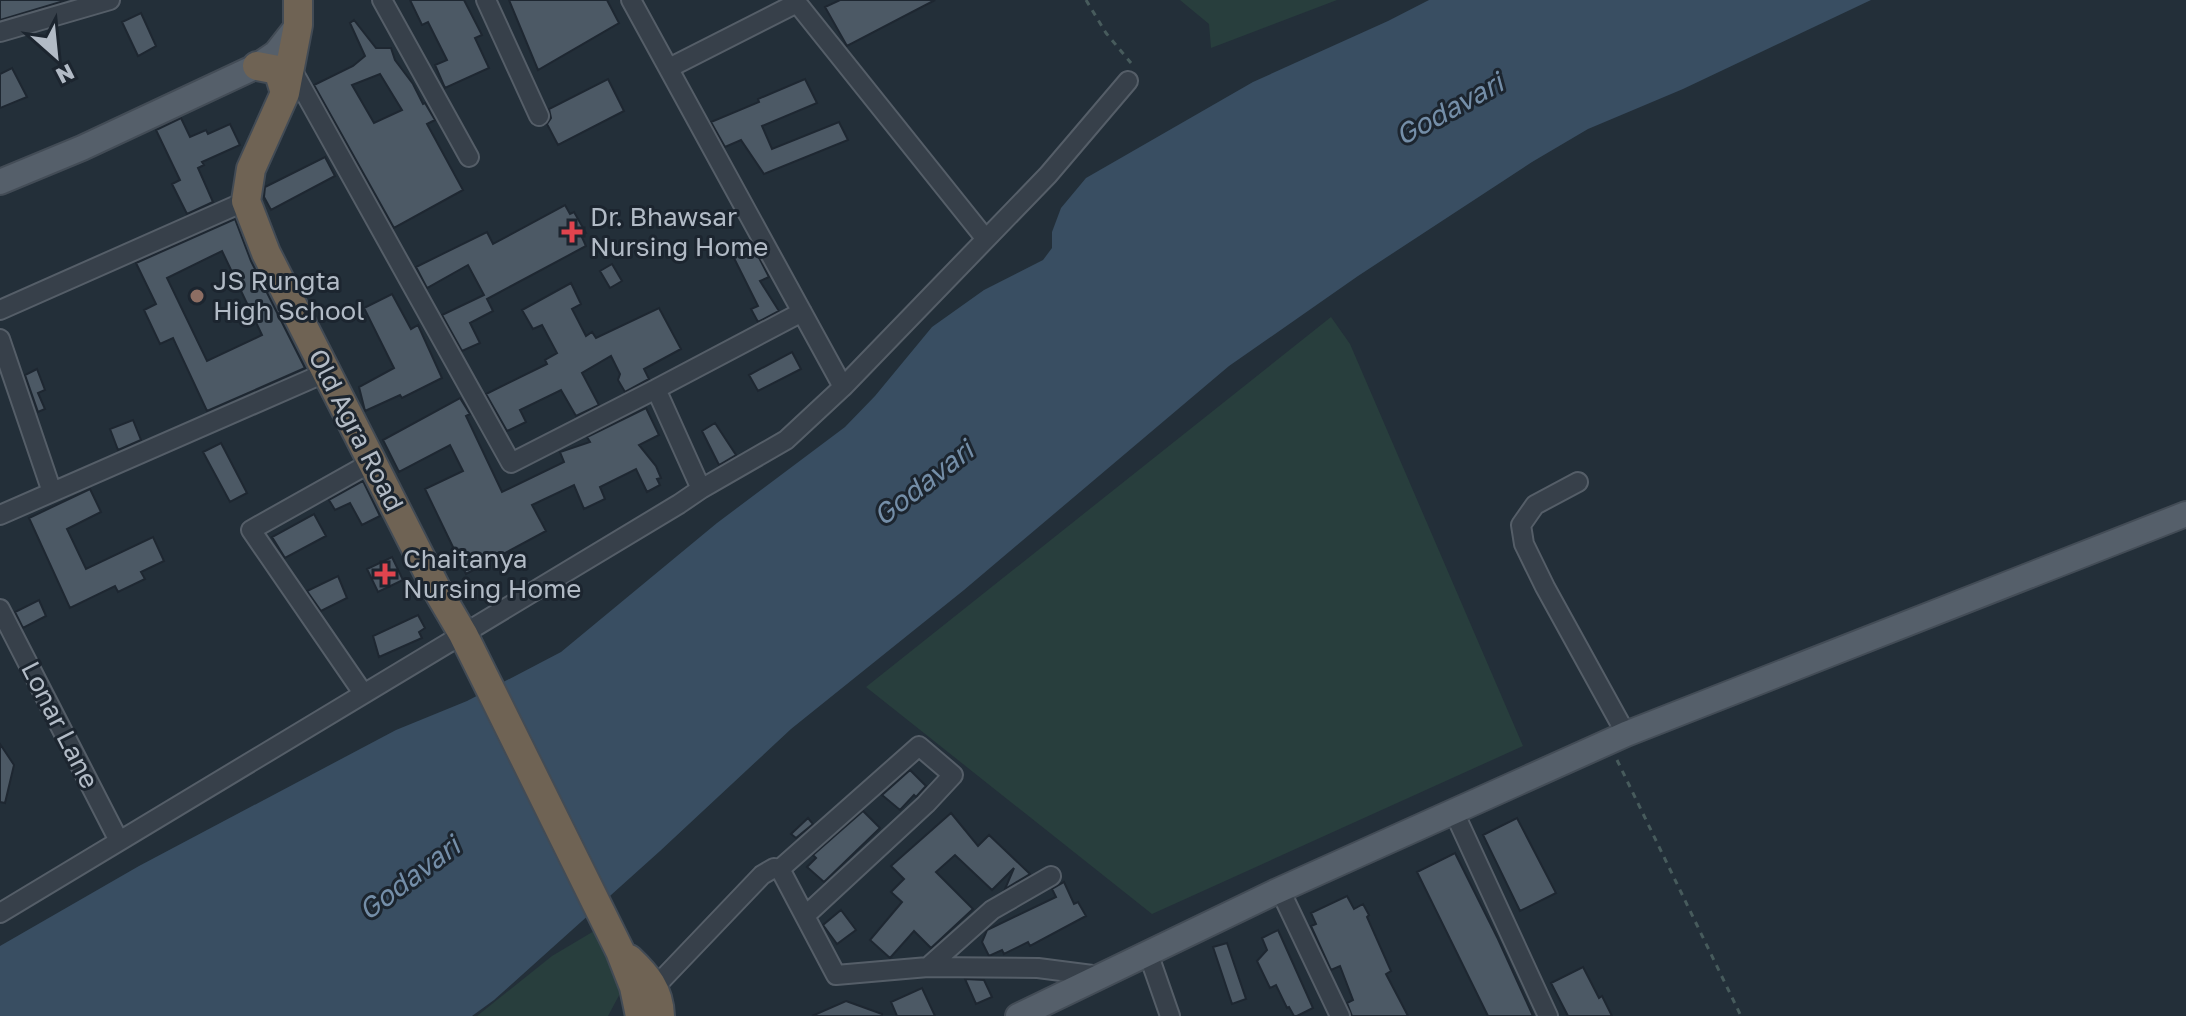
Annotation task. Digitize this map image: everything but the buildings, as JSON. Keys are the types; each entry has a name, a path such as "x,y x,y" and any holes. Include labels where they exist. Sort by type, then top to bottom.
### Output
{"highway":[{"path":"246,201 251,169 288,80 298,13 318,0"},
{"path":"257,66 278,70 288,80"},
{"name":"Old Agra Road","path":"246,201 266,253 468,645 620,951 634,987 640,1016"},
{"name":"Old Agra Road","path":"620,951 648,977 654,988 660,1016"}],"main road":[{"path":"0,182 82,148 257,66 276,53 298,13"},
{"path":"1018,1016 1280,890 1617,738 2186,514"}],"street":[{"path":"0,32 110,0"},
{"path":"382,0 469,157"},
{"path":"486,0 539,116"},
{"path":"631,0 843,387"},
{"path":"669,68 797,3 985,238"},
{"path":"288,80 511,463 802,312"},
{"path":"0,913 363,693 468,645 701,489 786,440 843,387 1048,175 1128,81"},
{"path":"0,310 246,201"},
{"path":"0,339 52,492"},
{"path":"0,515 327,372"},
{"path":"656,389 701,489"},
{"path":"363,693 251,530 372,462"},
{"path":"1578,482 1535,505 1521,525 1524,544 1617,738"},
{"name":"Lonar Lane","path":"0,609 119,841"},
{"path":"780,869 919,746 953,775 806,915"},
{"path":"1454,812 1548,1016"},
{"path":"654,988 762,875 774,868 780,869"},
{"path":"780,869 836,975 928,967 1038,968 1101,976"},
{"path":"928,967 992,910 1051,876"},
{"path":"1280,890 1340,1016"},
{"path":"1148,953 1170,1016"}],"path":[{"path":"1086,0 1106,33 1134,67 1128,81"},
{"path":"1617,738 1741,1016"}],"green space":[{"path":"1180,0 1337,0 1211,48 1209,24"},
{"path":"1331,317 1350,344 1523,746 1152,914 866,687"},
{"path":"594,931 624,986 608,1016 477,1016 552,956"}],"water":[{"name":"Godavari","path":"1429,0 1871,0 1683,89 1588,129 1358,276 1229,366 964,590 791,729 660,851 494,1000 472,1016 0,1016 0,946 139,866 396,730 467,701 561,652 717,523 845,427 932,327 984,290 1043,260 1052,248 1052,232 1061,208 1086,178 1253,82"}],"place":[{"name":"Dr. Bhawsar Nursing Home","path":"572,232"},
{"name":"JS Rungta High School","path":"197,296"},
{"name":"Chaitanya Nursing Home","path":"385,574"}]}
